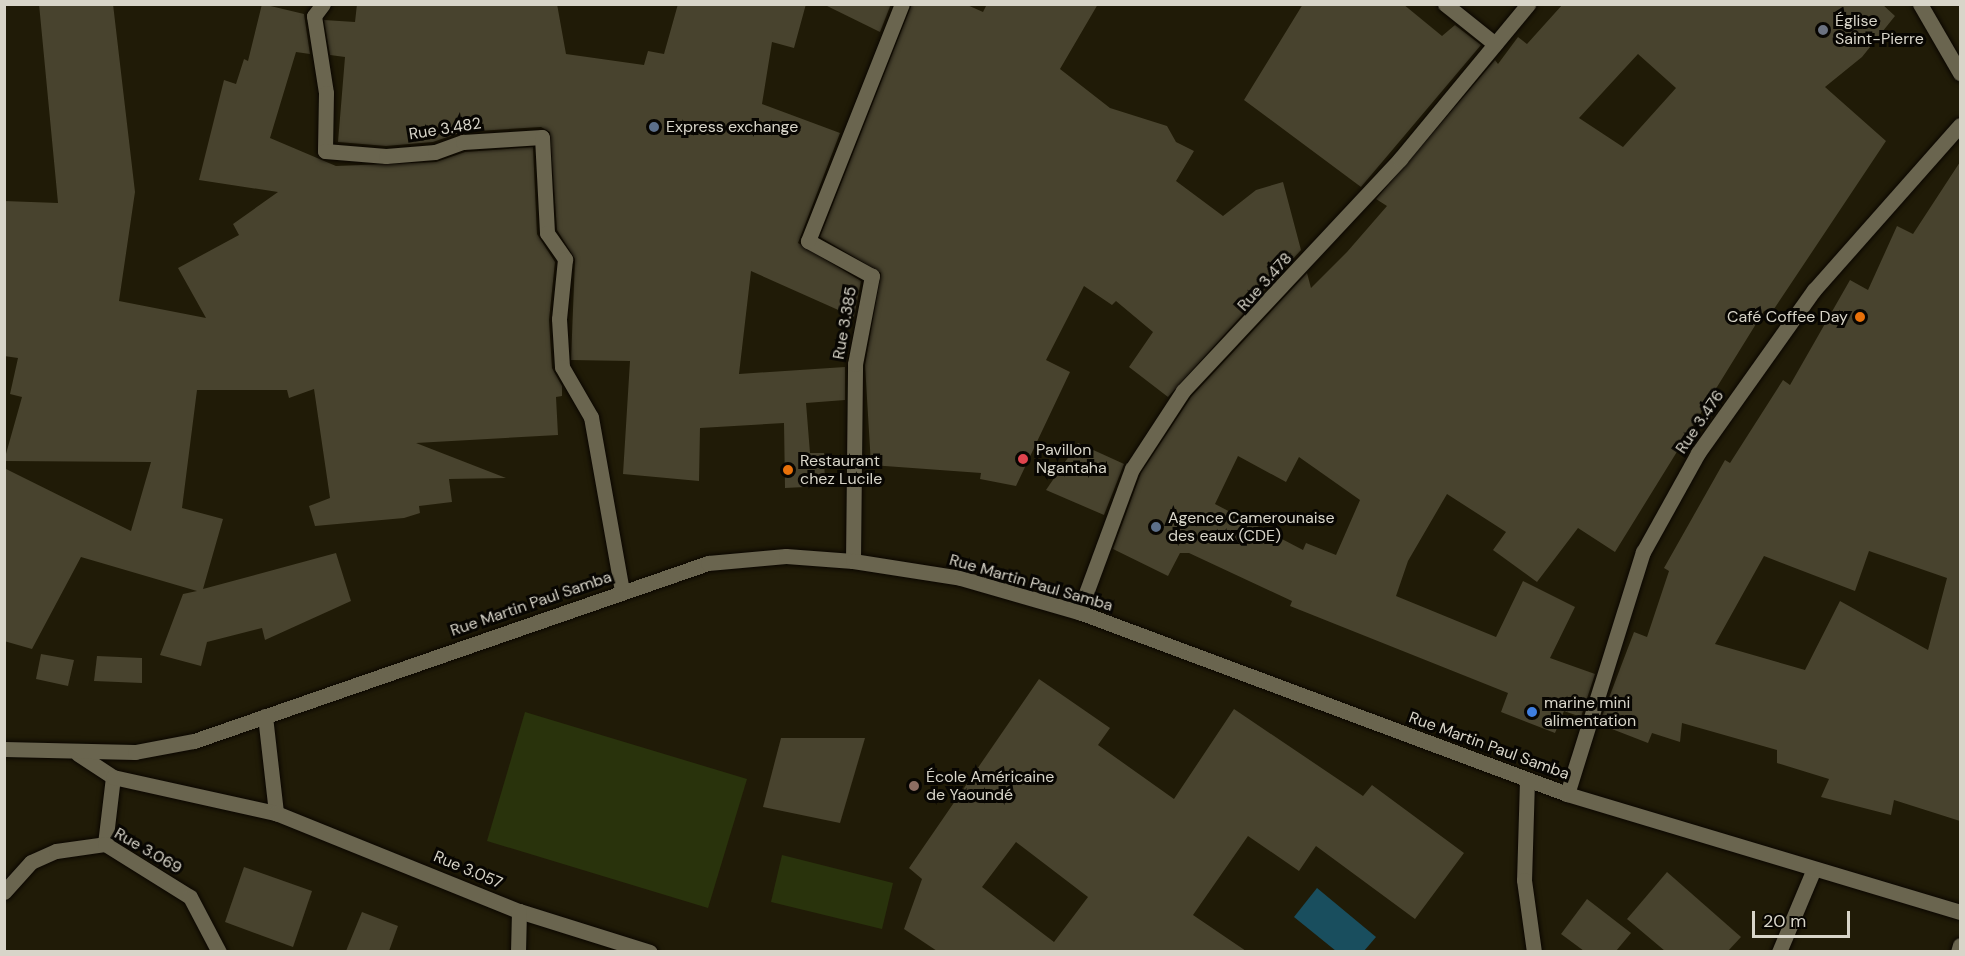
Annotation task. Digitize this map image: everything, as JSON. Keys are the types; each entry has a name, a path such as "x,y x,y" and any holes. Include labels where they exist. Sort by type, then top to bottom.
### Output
{"street":[{"name":"Rue 3.482","path":"323,4 314,16 326,93 325,151 386,156 435,152 463,142 542,137 547,233 564,259 559,319 562,367 591,417 622,591"},
{"name":"Rue 3.385","path":"853,561 855,364 872,276 808,241 902,4"},
{"path":"1445,4 1495,44"},
{"name":"Rue 3.478","path":"1078,612 1132,469 1183,392 1392,168 1528,4"},
{"path":"1920,4 1960,73"},
{"name":"Rue 3.476","path":"1567,794 1643,552 1698,453 1814,290 1960,125"},
{"name":"Rue Martin Paul Samba","path":"4,749 78,754 135,752 194,741 708,563 786,555 853,561 961,578 1078,612 1567,794 1813,871 1960,912"},
{"path":"265,716 276,813"},
{"name":"Rue 3.057","path":"78,754 112,777 276,813 519,911 650,951"},
{"path":"105,844 112,777"},
{"path":"1527,780 1524,880 1534,951"},
{"name":"Rue 3.069","path":"4,892 31,862 56,851 105,844 190,897 219,951"},
{"path":"1779,951 1813,871"},
{"path":"518,951 519,911"},
{"path":"1958,951 1960,945"}],"green space":[{"path":"525,712 747,779 708,908 487,841"},
{"path":"782,855 893,883 882,929 771,902"}],"water":[{"path":"1317,888 1376,937 1364,951 1336,951 1294,917"}],"building":[{"path":"39,4 113,4 135,192 119,301 206,318 178,268 239,235 233,224 278,192 199,180 224,80 236,84 244,59 248,61 262,4 304,14 310,54 296,52 270,138 336,166 436,162 465,152 533,147 537,234 555,262 549,320 552,368 562,386 562,396 556,397 558,435 416,443 506,478 449,479 452,502 419,506 420,513 404,518 315,526 309,506 330,498 314,389 289,398 287,390 197,390 182,508 223,519 203,589 336,553 351,601 265,640 262,628 207,642 201,666 160,655 183,594 197,591 81,557 32,649 4,641 4,468 131,531 151,462 4,461 22,397 10,394 18,358 4,356 4,201 58,203"},
{"path":"357,4 557,4 566,54 644,65 648,51 664,54 678,4 806,4 794,48 772,42 762,104 840,133 798,243 861,281 854,317 751,271 739,374 845,367 845,400 806,403 810,453 824,453 825,486 785,488 784,423 700,428 699,481 623,474 630,361 571,360 575,259 557,230 550,132 541,127 462,132 433,142 386,146 338,142 345,57 330,55 324,20 355,22"},
{"path":"823,4 891,4 880,32"},
{"path":"912,4 965,4 983,12 987,4 1098,4 1060,69 1110,108 1167,126 1176,142 1194,151 1176,181 1223,216 1256,190 1283,182 1301,250 1168,397 1129,367 1153,332 1116,301 1112,305 1084,286 1046,360 1070,372 1016,486 980,479 981,473 871,465 865,365 881,273 820,237"},
{"path":"1303,4 1403,4 1442,36 1455,25 1481,45 1361,187 1244,100"},
{"path":"1563,4 1882,4 1895,16 1862,57 1825,87 1886,141 1774,309 1764,311 1615,552 1578,528 1537,582 1493,550 1506,532 1447,494 1408,561 1396,596 1496,637 1523,581 1575,607 1550,658 1595,674 1581,717 1564,711 1555,733 1501,712 1508,693 1290,606 1292,601 1189,553 1180,553 1168,576 1113,549 1141,473 1191,397 1307,273 1311,288 1347,252 1387,206 1376,199 1495,60 1498,64 1518,37 1527,44","holes":["1638,54 1676,88 1623,147 1579,118","1238,456 1286,482 1299,457 1360,500 1336,555 1306,543 1303,550 1215,504"]},
{"path":"1960,162 1960,821 1894,800 1891,815 1821,797 1829,779 1777,763 1777,750 1682,723 1680,742 1652,733 1648,743 1599,724 1634,632 1647,637 1669,571 1664,568 1725,460 1730,463 1783,380 1790,385 1850,280 1868,290 1897,226 1913,234","holes":["1869,551 1947,578 1928,650 1840,601 1805,670 1715,644 1764,556 1855,591"]},
{"path":"1078,443 1124,464 1104,515 1046,490"},
{"path":"41,654 74,660 68,686 36,679"},
{"path":"97,656 142,658 142,683 94,681"},
{"path":"1039,679 1110,728 1098,745 1174,799 1234,709 1363,796 1372,785 1464,853 1415,919 1316,846 1299,871 1248,836 1193,915 1246,951 937,951 904,929 922,879 909,868","holes":["1016,842 1088,897 1054,942 982,887"]},
{"path":"781,738 865,738 840,823 763,807"},
{"path":"244,867 312,891 293,947 225,922"},
{"path":"1667,872 1741,937 1728,951 1665,951 1627,919"},
{"path":"1587,899 1631,933 1616,951 1584,951 1561,934"},
{"path":"362,912 398,926 389,951 346,951"}],"place":[{"name":"Église Saint-Pierre","path":"1823,30"},
{"name":"Express exchange","path":"654,127"},
{"name":"Café Coffee Day","path":"1860,317"},
{"name":"Pavillon Ngantaha","path":"1023,459"},
{"name":"Restaurant chez Lucile","path":"788,470"},
{"name":"Agence Camerounaise des eaux (CDE)","path":"1156,527"},
{"name":"marine mini alimentation","path":"1532,712"},
{"name":"École Américaine de Yaoundé","path":"914,786"}]}
